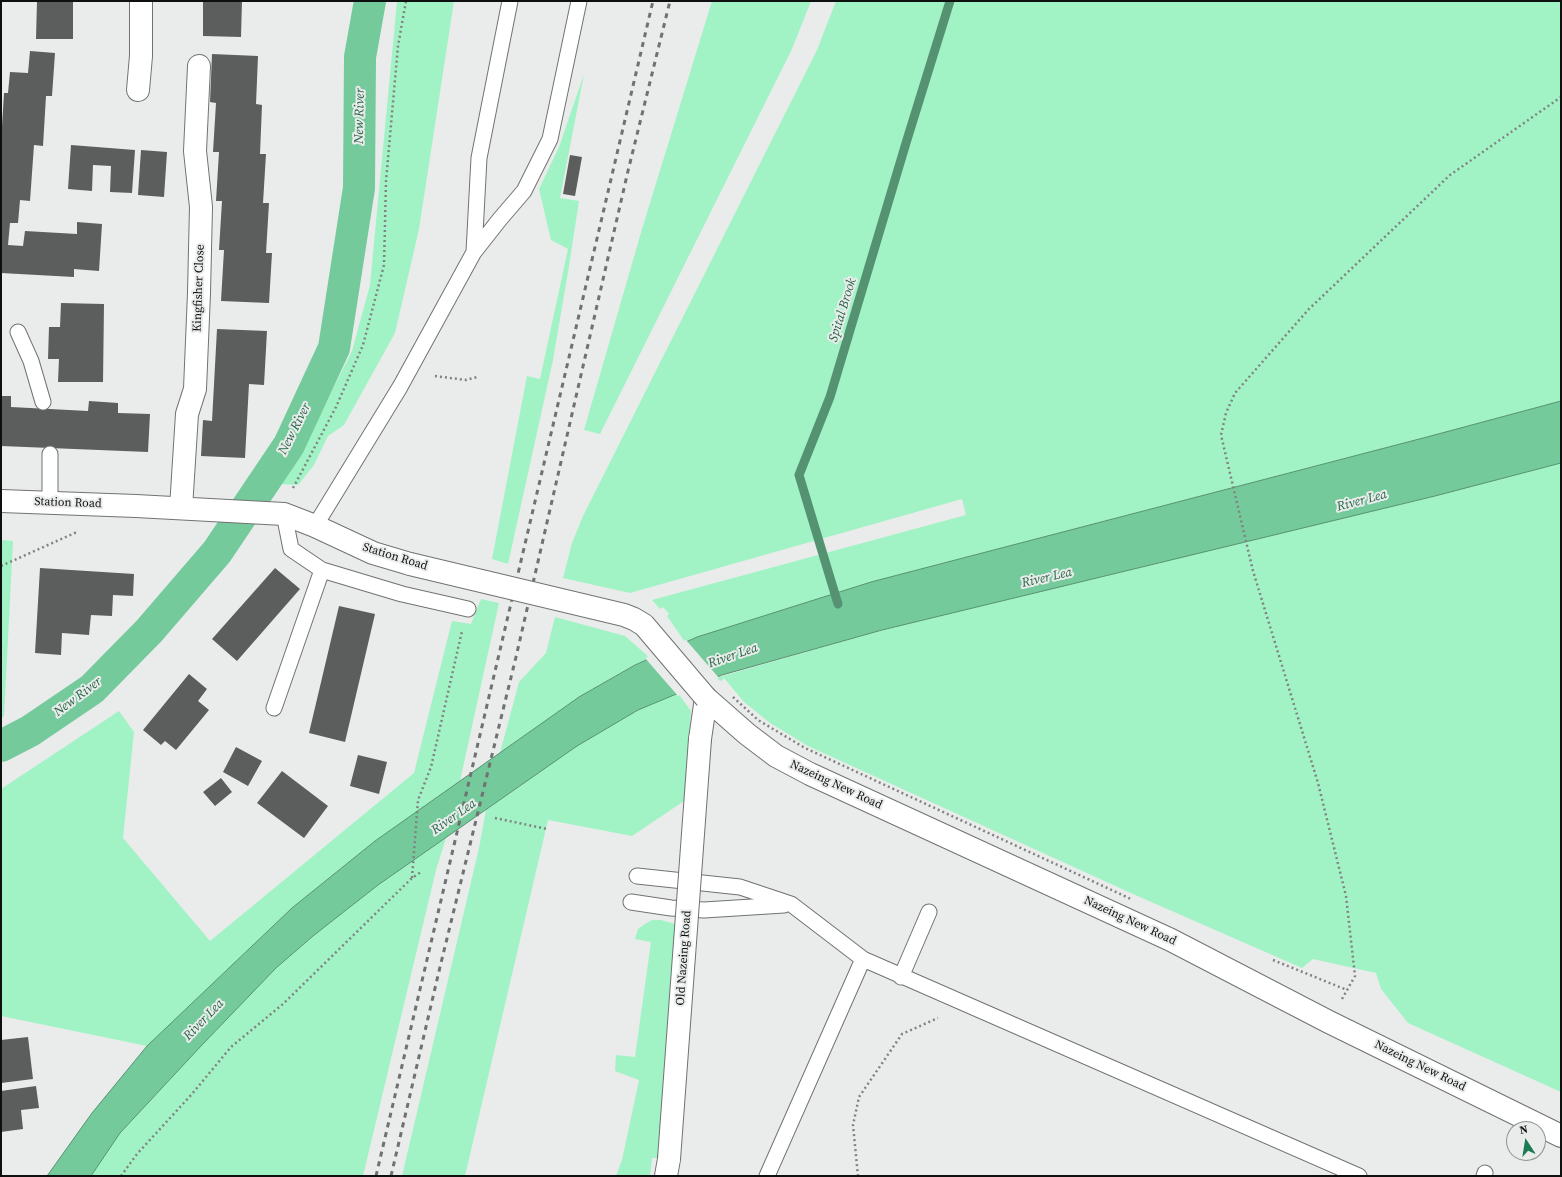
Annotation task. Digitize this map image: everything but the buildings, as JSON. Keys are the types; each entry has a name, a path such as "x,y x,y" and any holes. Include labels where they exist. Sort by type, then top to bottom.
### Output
{"main road":[{"path":"138,90 141,56 141,6"},
{"name":"Kingfisher Close","path":"180,508 187,414 195,389 201,207 196,151 199,66"},
{"name":"Station Road","path":"1,501 227,510 278,514 315,526 373,553 410,564 624,615 634,619 644,625 706,698"},
{"name":"Old Nazeing Road","path":"667,1168 700,739 706,698"},
{"name":"Nazeing New Road","path":"706,698 747,734 776,756 817,777 1127,908 1171,940 1330,1022 1561,1136"}],"lane":[{"path":"474,252 479,158 510,1"},
{"path":"315,526 400,387 474,252 524,191 550,139 579,1"},
{"path":"18,332 31,361 43,402"},
{"path":"50,454 50,502"},
{"path":"278,514 291,549 322,570 402,594 468,609"},
{"path":"274,708 322,570"},
{"path":"637,876 740,887 791,904 862,959 1359,1176"},
{"path":"631,902 671,908 704,910 791,904"},
{"path":"901,977 929,912"},
{"path":"766,1176 862,959"}],"path":[{"path":"278,514 336,407 363,345 384,265 386,182 398,46 406,1"},
{"path":"1330,1022 1355,976 1346,896 1318,782 1253,571 1221,435 1226,414 1235,393 1309,309 1450,175 1561,98"},
{"path":"435,376 466,380 477,377"},
{"path":"1,566 79,531"},
{"path":"412,878 418,800 431,767 468,609"},
{"path":"729,693 758,720 805,748 1127,908"},
{"path":"495,818 547,829"},
{"path":"121,1176 138,1154 192,1094 231,1047 282,1004 412,878 421,872"},
{"path":"858,1176 853,1125 859,1097 902,1034 970,1007"}],"shaded area":[{"path":"397,1 454,1 419,229 395,333 344,425 328,436 314,465 298,485 281,484 313,428 352,351 370,285"},
{"path":"712,1 811,1 792,49 600,434 584,430 642,229"},
{"path":"836,1 1561,1 1561,401 871,582 685,642 667,616 669,614 663,607 660,609 652,600 966,515 962,499 630,593 563,578 572,543 583,516 817,50"},
{"path":"584,74 560,198 579,201 568,272 553,360 508,564 492,559 527,376 540,379 568,249 551,240 539,189 559,147"},
{"path":"1561,463 1561,1092 1408,1023 1381,989 1376,973 1313,959 1302,968 1133,894 808,746 770,723 744,702 724,678 721,681 716,678 882,630 1435,496"},
{"path":"1,540 13,541 4,716 1,718"},
{"path":"481,599 499,603 460,781 375,841 292,908 147,1046 1,1016 1,789 119,711 134,732 123,838 210,941 414,773 452,621 471,624"},
{"path":"555,617 625,636 650,658 634,665 579,697 500,753 519,682 546,653"},
{"path":"678,693 691,711 684,801 632,836 548,820 465,1176 402,1176 479,848 486,810 577,746 638,710"},
{"path":"446,838 436,870 363,1176 90,1176 120,1133 276,968 313,936 378,885"},
{"path":"652,920 661,920 675,924 658,1158 652,1158 650,1176 616,1176 622,1160 639,1080 615,1071 616,1055 635,1057 651,942 635,939 638,929"}],"water":[{"name":"River Lea","path":"1561,401 1561,463 1435,496 882,630 722,675 638,710 577,746 378,885 313,936 276,968 120,1133 91,1176 47,1176 92,1113 147,1046 292,908 375,841 579,697 635,665 697,637 871,582"}],"pier":[{"path":"686,640 719,678 678,696 645,658"}],"waterway":[{"name":"New River","path":"1,746 30,731 92,689 149,631 217,552 289,445 334,348 359,188 360,57 370,1"},
{"name":"Spital Brook","path":"838,604 799,475 830,397 950,1"}],"railway":[{"path":"376,1176 653,1"},
{"path":"391,1176 440,967 516,657 628,171 670,1"}]}
